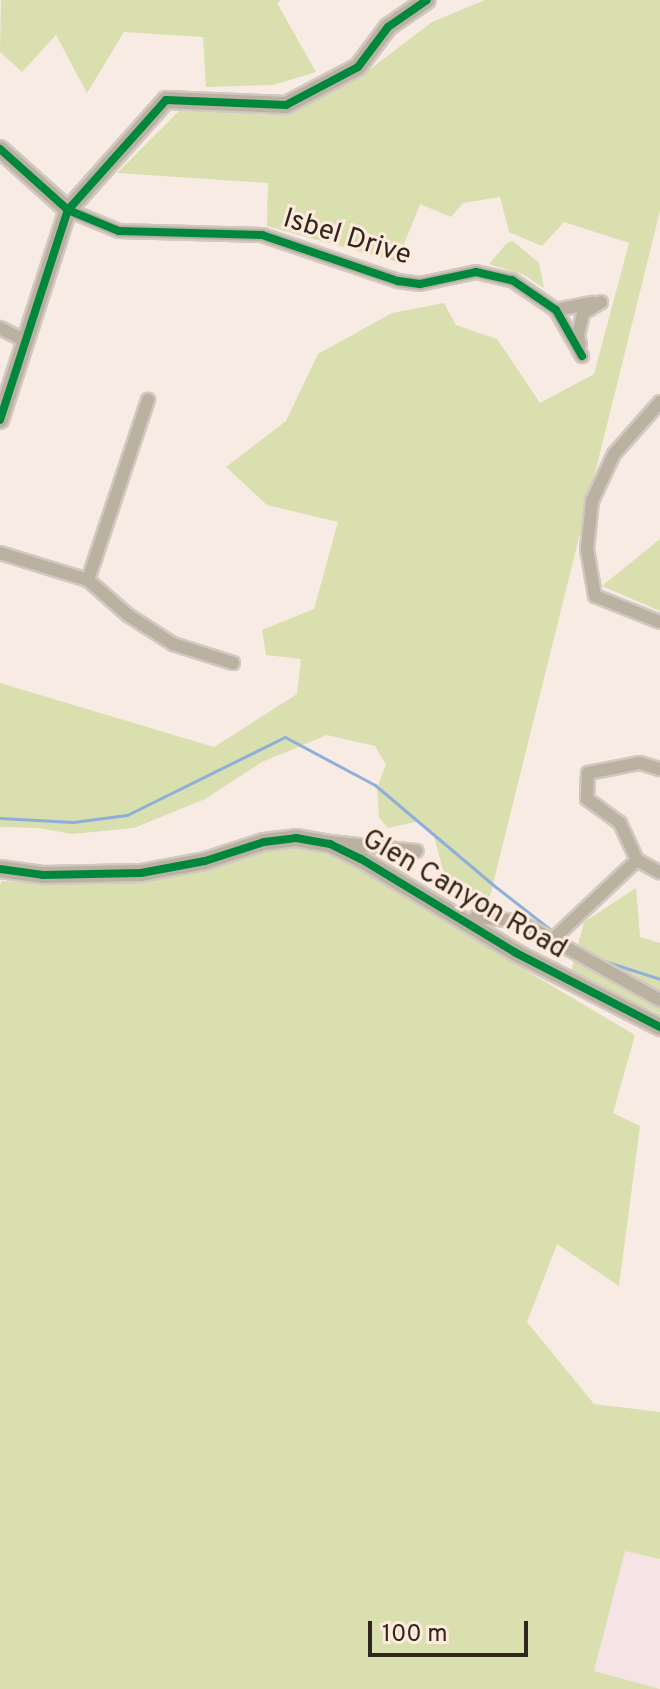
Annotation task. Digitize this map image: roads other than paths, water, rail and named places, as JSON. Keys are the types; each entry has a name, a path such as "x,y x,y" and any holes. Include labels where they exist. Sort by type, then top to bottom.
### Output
{"street":[{"path":"0,420 68,210 166,100 286,105 358,67 388,27 427,0"},
{"name":"Isbel Drive","path":"0,149 68,210 119,231 262,235 398,281 420,284 476,272 512,280 556,310"},
{"path":"601,302 583,313 578,335 582,356 572,333 556,310 601,302"},
{"path":"2,330 26,341"},
{"path":"88,580 148,400"},
{"path":"660,402 614,454 592,501 587,549 595,596 660,622"},
{"path":"0,553 88,580 128,615 173,644 233,663"},
{"path":"660,769 640,763 588,773 587,799 620,823 637,860 660,873"},
{"path":"296,838 417,851"},
{"name":"Glen Canyon Road","path":"0,869 43,875 141,873 205,861 264,842 296,838 330,844 361,859 548,971 660,1027"},
{"path":"559,938 637,860"},
{"path":"468,924 476,917 519,921 559,938 660,1000"}],"waterway":[{"path":"0,818 73,822 127,815 285,737 375,785 555,933"},
{"path":"595,958 660,979"}]}
